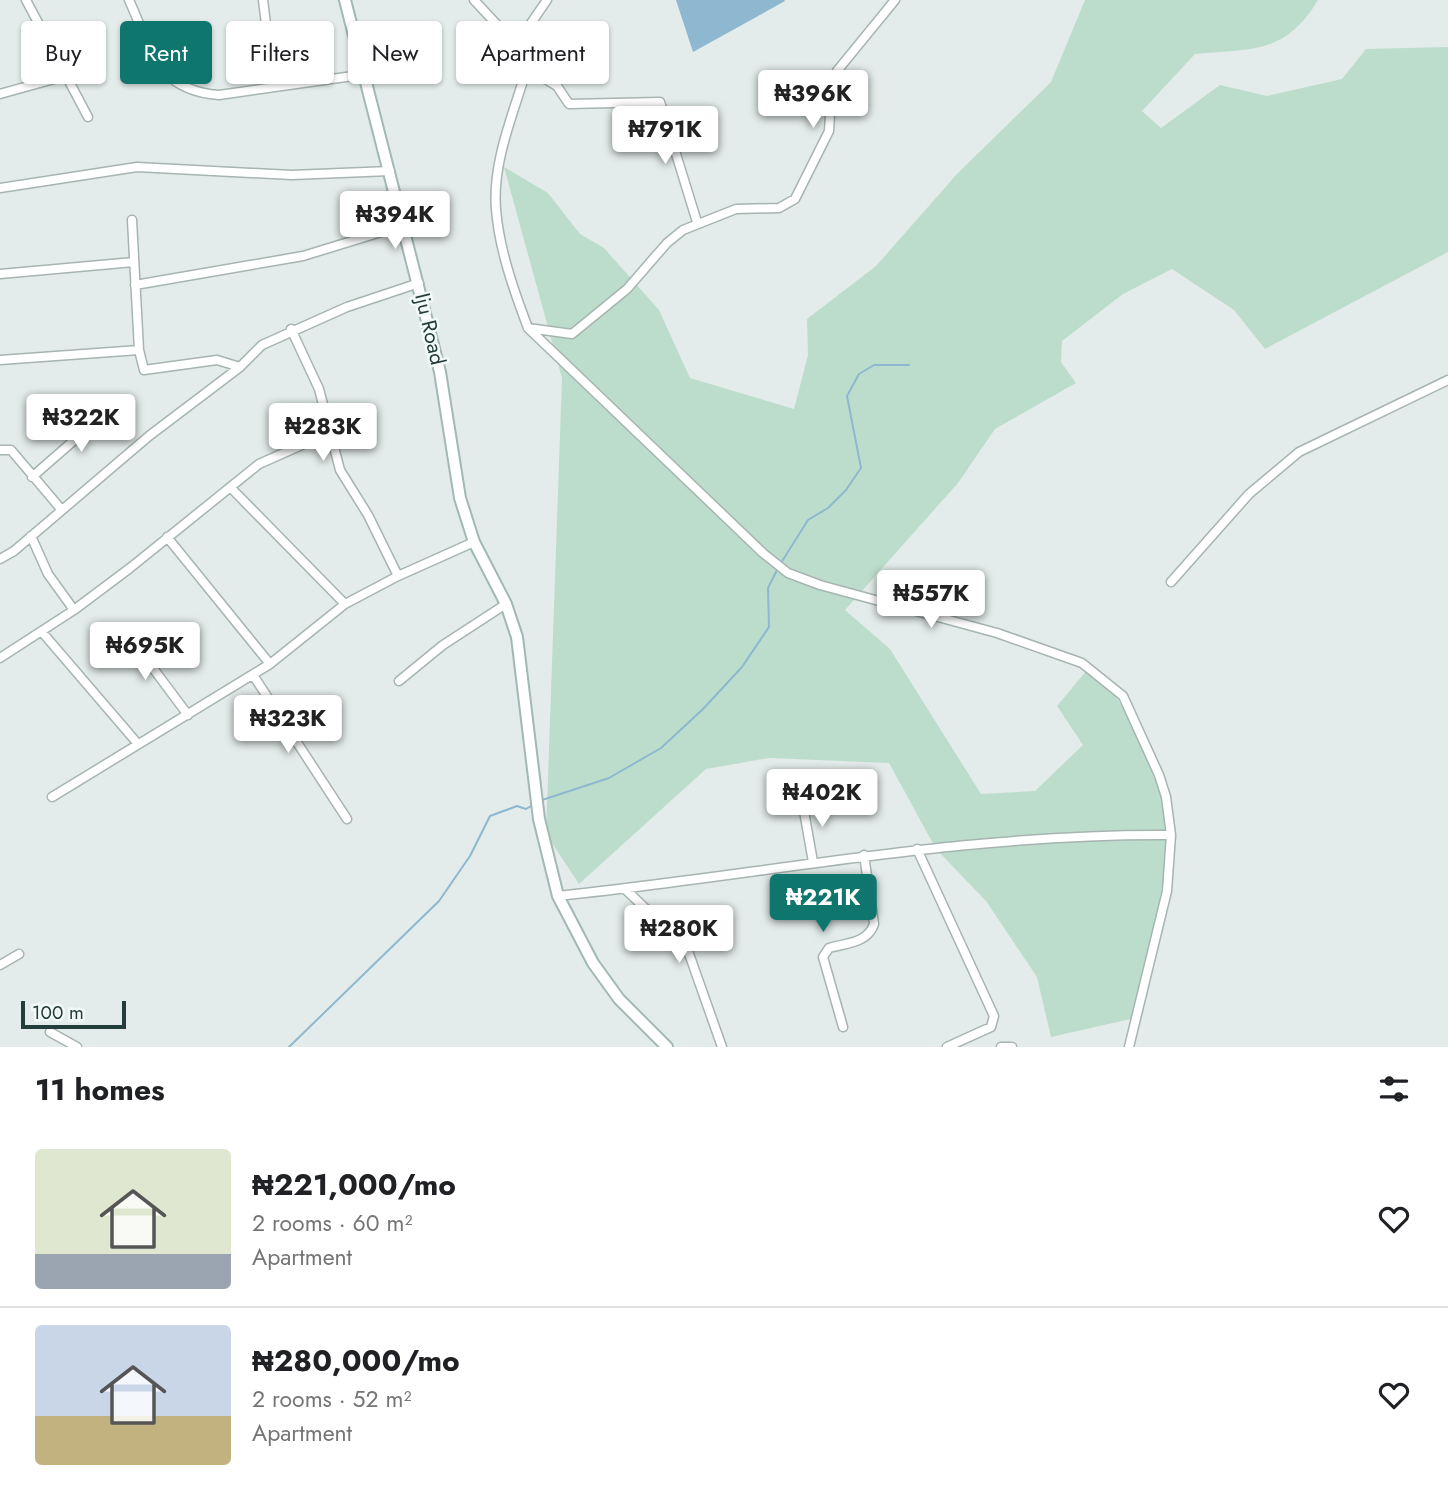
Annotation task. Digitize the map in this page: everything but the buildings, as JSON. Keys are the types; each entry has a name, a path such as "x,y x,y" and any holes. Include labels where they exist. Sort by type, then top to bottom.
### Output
{"main road":[{"name":"Iju Road","path":"345,0 351,21"},
{"name":"Iju Road","path":"369,84 440,372 460,498 474,542 506,604 517,637 539,819 558,896 593,963 619,999 667,1047"}],"street":[{"path":"26,0 37,21"},
{"path":"129,0 170,80 198,93 219,95 348,77"},
{"path":"263,0 266,21"},
{"path":"474,0 494,21"},
{"path":"533,21 547,0"},
{"path":"528,328 572,334 626,289 667,243 697,222 736,209 779,208 795,199 829,131 831,97 837,71 895,0"},
{"path":"0,94 36,84"},
{"path":"69,84 88,117"},
{"path":"522,84 506,139 496,208 515,293 528,328 763,553 788,573 820,585 997,633 1082,663 1114,687 1135,719 1166,797 1171,835 1167,891 1129,1047"},
{"path":"554,84 569,104 660,102 697,222"},
{"path":"0,188 137,167 292,175 390,171"},
{"path":"132,220 139,350 145,370 217,360 240,367"},
{"path":"135,285 303,256 404,225"},
{"path":"0,274 134,261"},
{"path":"0,559 240,367 262,345 291,329 419,283"},
{"path":"291,329 318,389 343,478 368,515 398,576"},
{"path":"0,360 139,350"},
{"path":"1171,582 1249,494 1300,453 1448,380"},
{"path":"48,406 77,439"},
{"path":"32,477 110,409"},
{"path":"0,658 74,610 259,464 331,432"},
{"path":"0,450 11,450 61,509"},
{"path":"231,488 345,604"},
{"path":"31,536 48,574 74,610"},
{"path":"167,537 270,664"},
{"path":"52,797 270,664 345,604 398,576 474,542"},
{"path":"398,681 443,645 506,604"},
{"path":"42,632 138,744"},
{"path":"126,632 187,715"},
{"path":"253,675 347,818"},
{"path":"802,800 813,862"},
{"path":"558,896 917,849 1077,835 1171,835"},
{"path":"917,849 994,1016 991,1027 947,1047"},
{"path":"843,1027 823,957 829,948 860,940 872,931 874,924 864,855"},
{"path":"625,889 687,948 722,1047"},
{"path":"0,965 19,954"},
{"path":"50,1032 77,1047"},
{"path":"1001,1047 1012,1047"}],"green space":[{"path":"1085,0 1318,0 1306,18 1280,40 1250,49 1195,54 1142,111 1161,128 1220,85 1267,96 1342,79 1366,49 1448,47 1448,252 1265,349 1234,310 1172,269 1123,294 1062,341 1061,362 1076,383 995,429 958,483 845,610 890,649 981,794 1035,791 1083,745 1057,706 1087,670 1111,689 1143,740 1167,815 1164,878 1135,1018 1051,1037 1037,977 986,901 936,849 889,763 769,758 706,769 579,884 546,834 562,378 504,167 548,193 580,234 604,248 659,310 690,378 794,409 808,355 807,319 876,266 957,174 1051,82"}],"water":[{"path":"676,0 784,0 785,1 693,52"}],"waterway":[{"path":"781,563 808,520 828,508 846,490 861,468 847,396 859,374 874,365 909,365"},
{"path":"542,800 609,778 661,748 703,709 742,667 769,627 768,588 778,568"},
{"path":"289,1047 439,901 470,856 490,816 517,806 526,809 531,806"}]}
